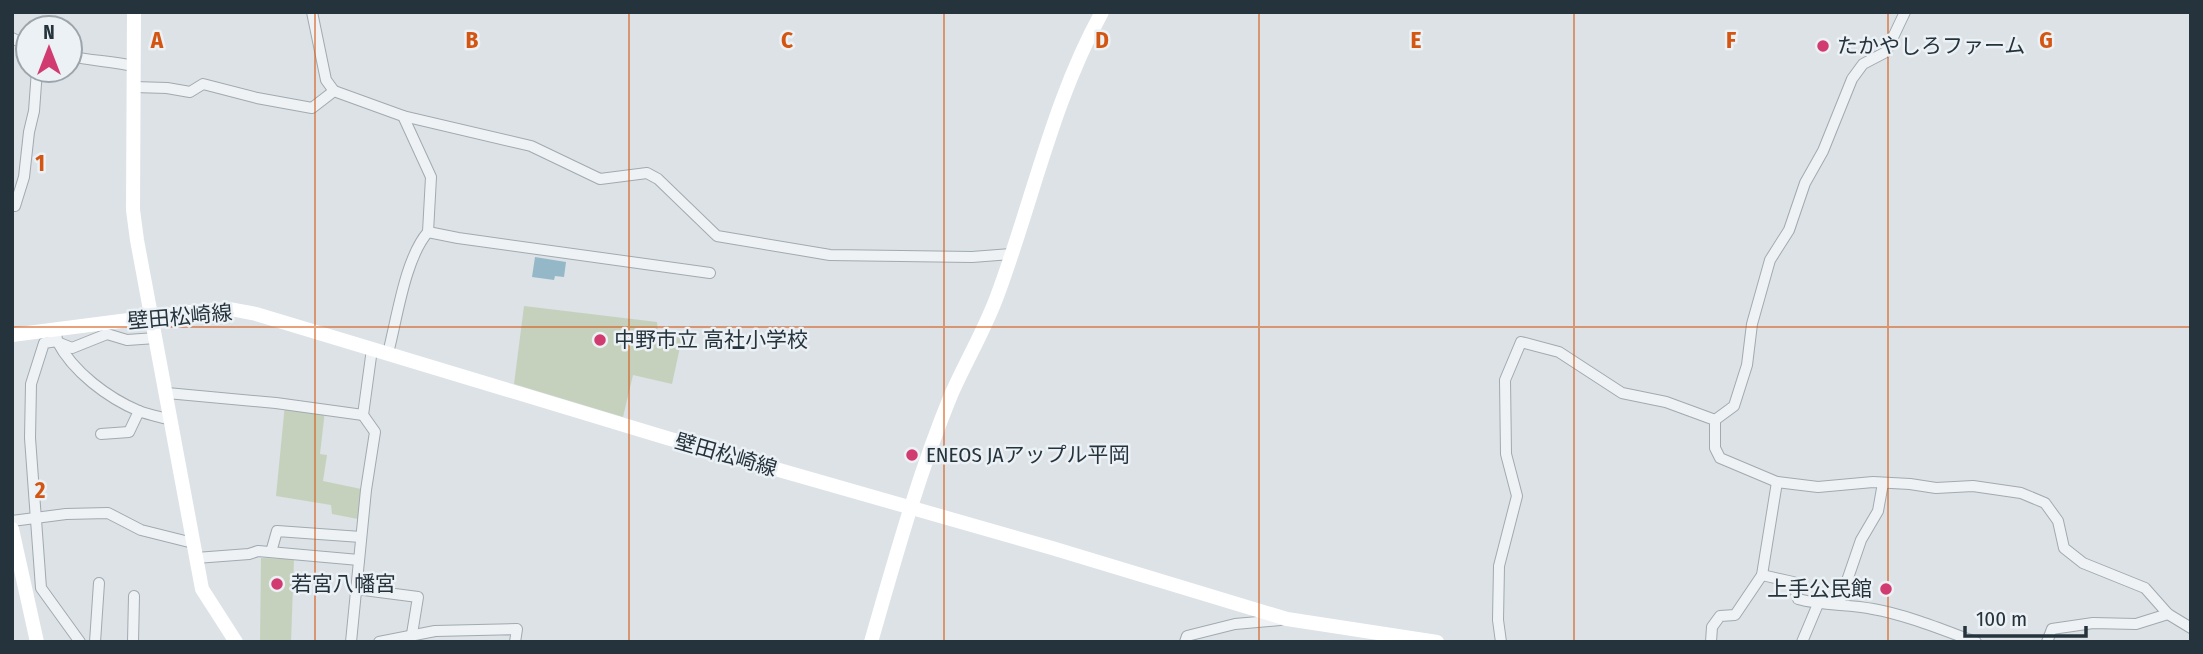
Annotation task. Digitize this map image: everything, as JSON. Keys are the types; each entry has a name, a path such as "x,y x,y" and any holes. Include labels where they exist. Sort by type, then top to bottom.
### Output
{"main road":[{"path":"134,12 133,210 202,589 236,642"},
{"path":"871,642 911,507 952,394 979,340 1011,254 1064,91 1082,48 1102,12"},
{"name":"壁田松崎線","path":"12,335 57,335 151,318 230,309 256,314 656,435 911,507 1287,619 1437,642"},
{"path":"12,528 37,642"}],"street":[{"path":"312,12 326,80 334,91 403,116 531,146 600,179 647,173 658,179 717,236 830,255 972,257 1011,254"},
{"path":"1715,420 1734,406 1747,365 1752,324 1770,260 1789,230 1805,183 1833,127 1852,79 1863,64 1886,52 1905,12"},
{"path":"84,59 110,60 133,66"},
{"path":"12,205 15,206 24,177 36,84"},
{"path":"134,87 190,92 203,84 312,108 334,91"},
{"path":"388,353 409,268 422,238 428,232 431,177 403,116"},
{"path":"428,232 710,273"},
{"path":"57,335 72,348 107,334 127,340 156,338"},
{"path":"57,335 63,352 96,386 139,411 171,420"},
{"path":"57,335 44,343 31,384 30,438 35,519 41,588 80,642"},
{"path":"1501,642 1498,621 1499,566 1517,496 1506,454 1505,380 1521,342 1559,352 1622,393 1666,402 1715,420"},
{"path":"351,642 368,470 375,432 363,415 372,349"},
{"path":"167,393 276,403 363,415"},
{"path":"101,435 129,432 139,411"},
{"path":"1715,420 1715,448 1720,458 1777,482 1818,487 1873,482 1936,488 1973,486 2021,493 2045,503 2058,520 2064,548 2083,563 2145,588 2168,614 2191,628"},
{"path":"1711,642 1712,627 1720,616 1735,615 1762,575 1777,482"},
{"path":"1839,604 1861,540 1878,511 1883,483"},
{"path":"12,521 66,514 108,513 141,530 194,550 249,554 258,551 359,560"},
{"path":"271,552 277,531 361,537"},
{"path":"1762,575 1793,582 1798,598 1818,604 1876,609 1976,642"},
{"path":"94,642 99,583"},
{"path":"356,589 418,597 412,634"},
{"path":"132,642 134,596"},
{"path":"1802,642 1818,604"},
{"path":"2047,642 2052,629 2093,623 2136,624 2168,614"},
{"path":"1185,642 1187,636 1235,624 1287,619"},
{"path":"379,642 435,631 517,629 514,642"}],"green space":[{"path":"524,306 657,322 658,335 682,338 672,384 633,375 623,417 514,384"},
{"path":"285,404 325,410 320,454 327,455 323,481 366,490 363,520 332,514 331,505 276,496"},
{"path":"261,558 294,559 291,642 260,642"}],"water":[{"path":"535,257 566,262 564,277 555,276 554,280 532,277"}],"place":[{"name":"たかやしろファーム","path":"1823,46"},
{"name":"中野市立 高社小学校","path":"600,340"},
{"name":"ENEOS JAアップル平岡","path":"912,455"},
{"name":"若宮八幡宮","path":"277,584"},
{"name":"上手公民館","path":"1886,589"}]}
